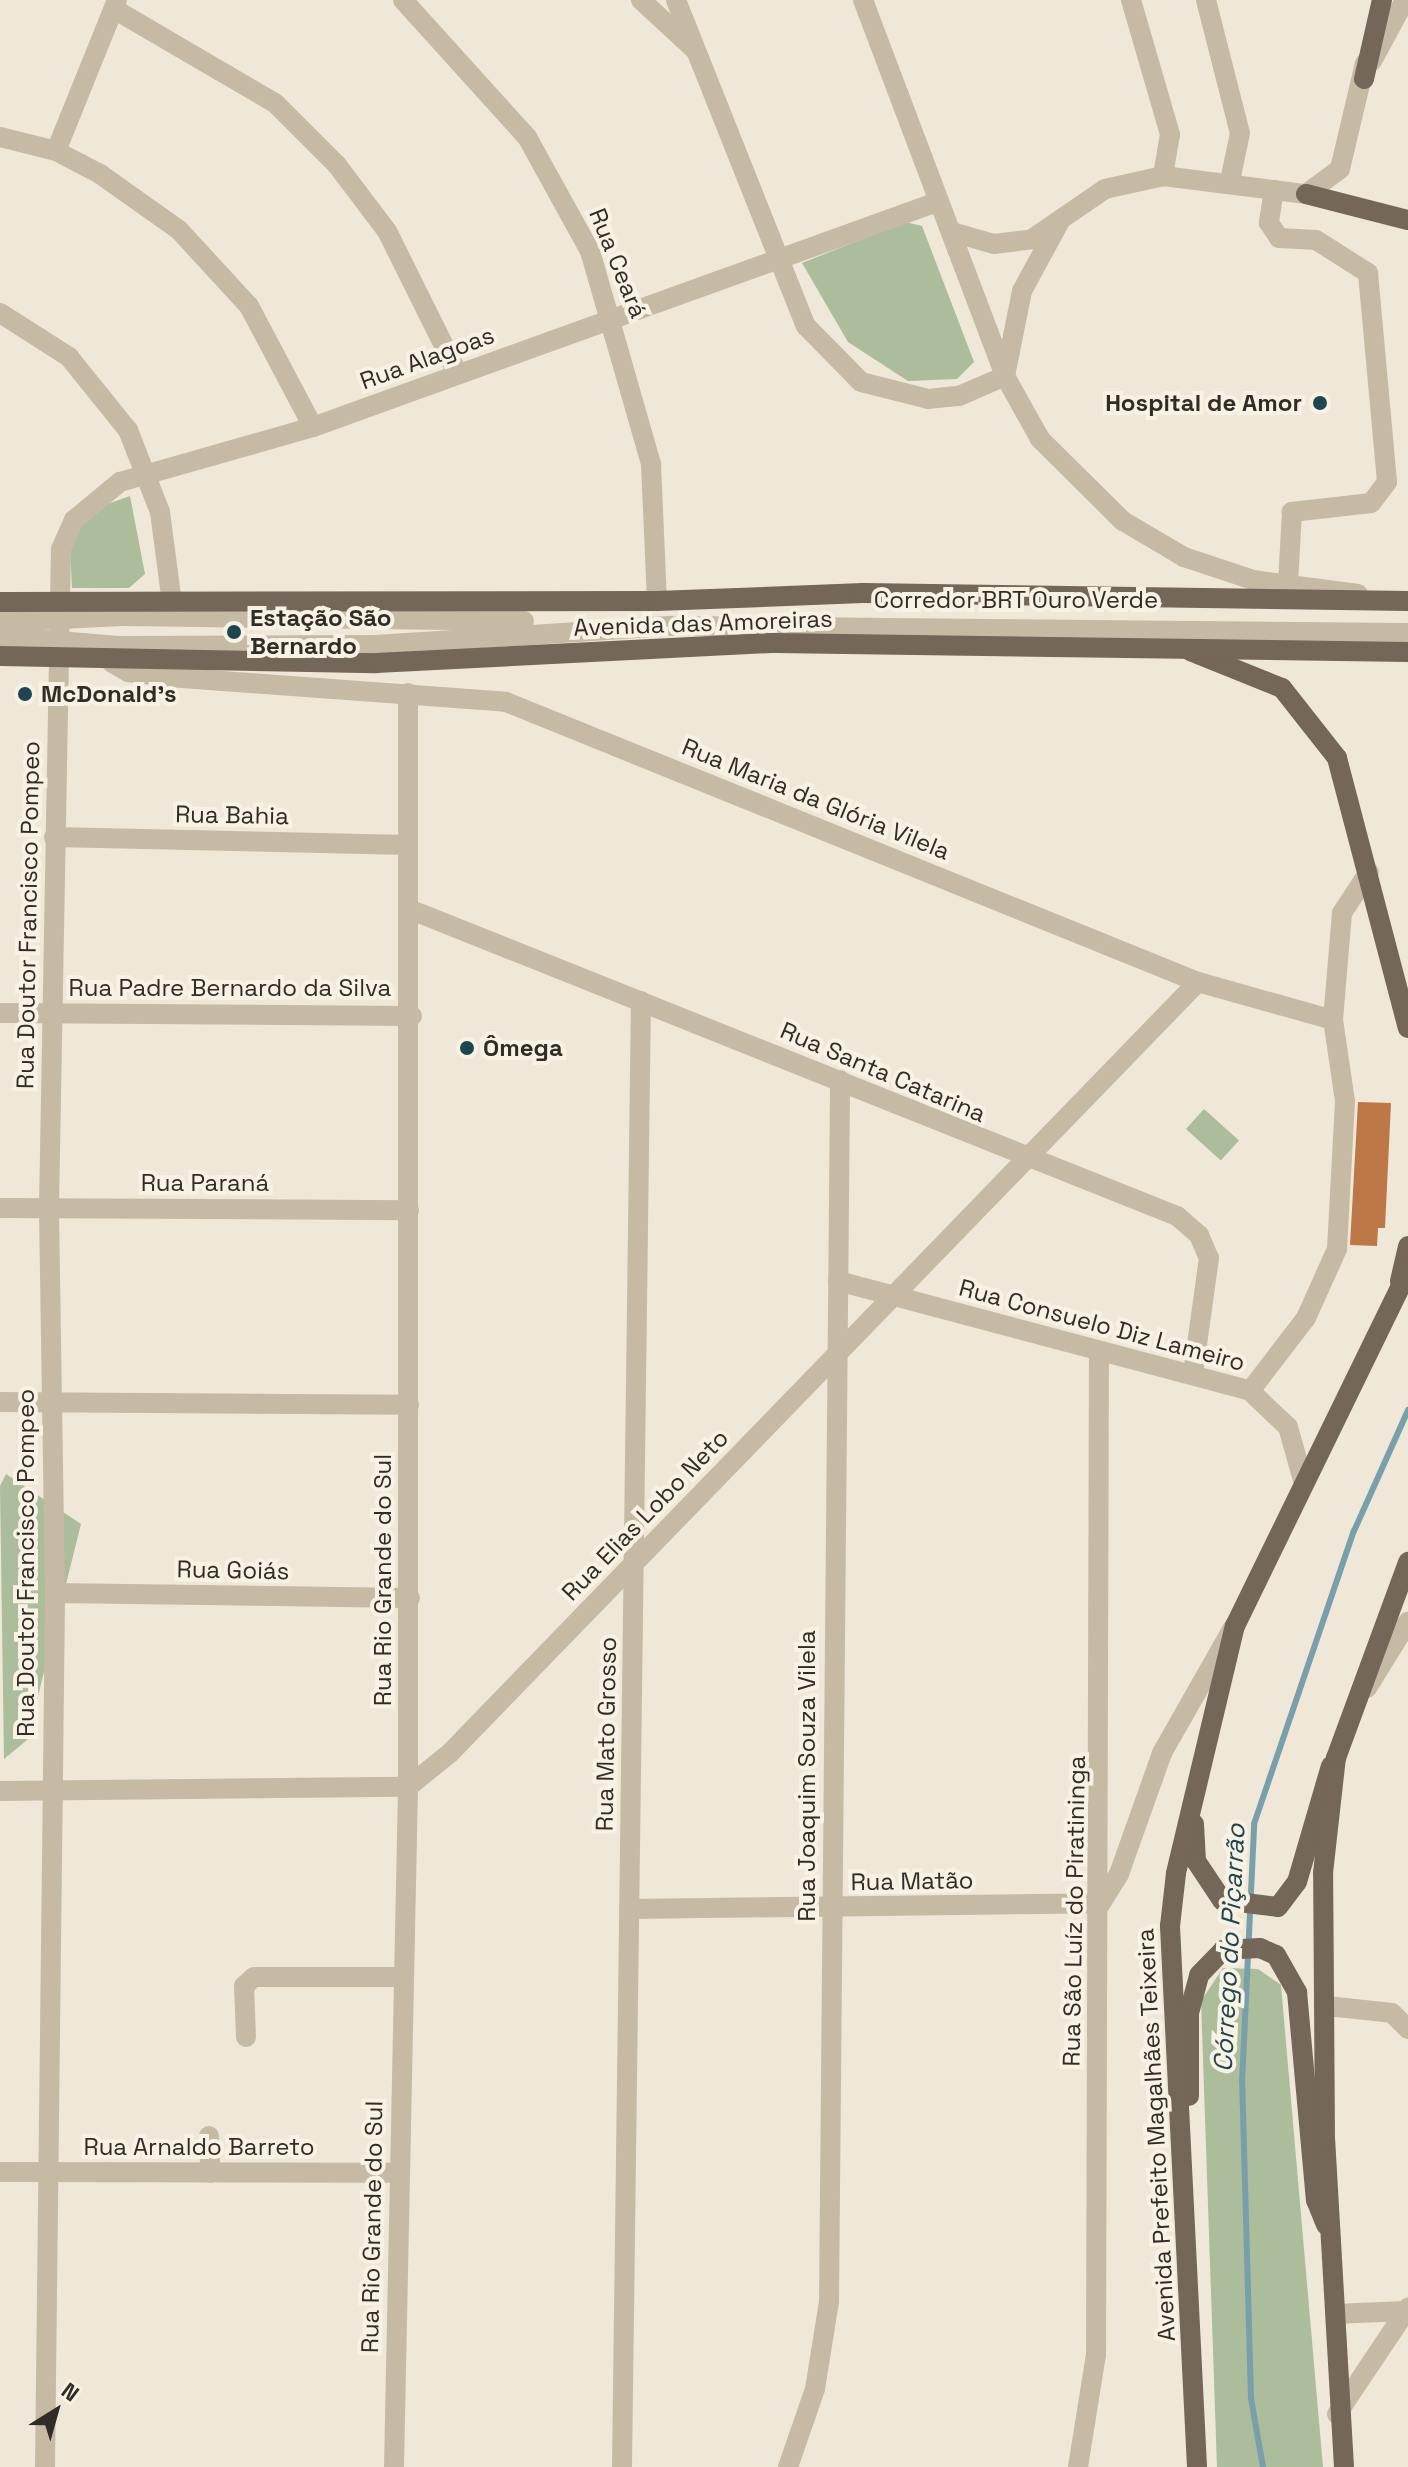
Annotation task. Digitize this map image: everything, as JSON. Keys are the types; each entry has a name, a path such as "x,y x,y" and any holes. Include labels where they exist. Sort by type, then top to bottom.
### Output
{"main road":[{"path":"1364,79 1382,0"},
{"path":"1306,194 1408,220"},
{"name":"Avenida das Amoreiras","path":"0,602 60,620 172,603 657,601 863,593 1408,601"},
{"name":"Avenida das Amoreiras","path":"0,656 111,662 376,663 775,643 1171,645 1408,652"},
{"path":"1171,645 1263,678 1311,718 1353,800 1408,1028"},
{"path":"1395,1300 1408,1246"},
{"name":"Avenida Prefeito Magalhães Teixeira","path":"1197,2467 1170,1926 1192,1792 1235,1626 1303,1480 1408,1272"},
{"path":"1344,2467 1337,2414 1330,2236 1323,1873 1336,1758 1345,1726 1408,1562"},
{"path":"1192,1792 1196,1861 1222,1900 1265,1909 1293,1891 1318,1792 1336,1758"},
{"path":"1180,2143 1192,1991 1223,1950 1260,1948 1286,1966 1297,1992 1316,2200 1330,2236"}],"street":[{"name":"Rua Ceará","path":"403,0 527,137 590,251 614,320 651,464 657,601"},
{"path":"641,0 695,50"},
{"path":"676,0 776,263 806,326 861,382 928,399 959,396 1005,376"},
{"path":"863,0 1005,376 1040,439 1123,521 1209,568 1385,599"},
{"path":"1131,0 1170,134 1163,176"},
{"path":"1206,0 1240,133 1230,181"},
{"path":"952,232 1009,243 1060,221 1105,189 1163,176 1230,181 1306,194 1340,169 1364,79 1373,0"},
{"path":"1364,79 1405,0"},
{"path":"56,151 116,4 275,103 337,165 387,231 458,374"},
{"path":"0,137 56,151 139,199 220,271 271,342 313,427"},
{"path":"1274,190 1269,223 1279,238 1316,240 1368,273 1387,482 1371,503 1292,512 1288,583"},
{"name":"Rua Alagoas","path":"60,659 61,549 74,520 120,482 313,427 776,263 937,202"},
{"path":"1005,376 1022,291 1060,221"},
{"path":"0,313 69,357 128,430 149,475 172,603"},
{"name":"Corredor BRT Ouro Verde","path":"0,622 517,622 705,613 1408,619"},
{"name":"Corredor BRT Ouro Verde","path":"0,636 60,620 118,646 376,645 803,625 1408,633"},
{"name":"Rua Doutor Francisco Pompeo","path":"45,2467 45,2172 55,1593 49,1208 54,837 60,659"},
{"name":"Rua Maria da Glória Vilela","path":"111,662 128,672 168,677 506,702 1198,982"},
{"name":"Rua Rio Grande do Sul","path":"394,2467 410,1598 412,1016 408,693"},
{"name":"Rua Bahia","path":"54,837 408,845"},
{"name":"Rua Consuelo Diz Lameiro","path":"838,1281 1250,1391 1306,1318 1337,1249 1345,1101 1333,1020 1342,913 1369,872"},
{"name":"Rua Santa Catarina","path":"409,909 840,1080 1026,1161 1177,1216 1199,1235 1209,1258 1193,1374"},
{"path":"1198,982 1333,1020"},
{"name":"Rua Elias Lobo Neto","path":"408,1787 635,1563 1198,982"},
{"name":"Rua Mato Grosso","path":"622,2467 641,1001"},
{"name":"Rua Padre Bernardo da Silva","path":"0,1013 412,1016"},
{"name":"Rua Joaquim Souza Vilela","path":"788,2467 815,2389 829,2302 840,1080"},
{"name":"Rua Paraná","path":"0,1208 409,1210"},
{"name":"Rua São Luíz do Piratininga","path":"1078,2467 1096,2355 1101,1903 1099,1353"},
{"path":"1250,1391 1288,1427 1303,1480"},
{"path":"0,1402 409,1405"},
{"name":"Rua Goiás","path":"55,1593 410,1598"},
{"path":"1345,1726 1408,1622"},
{"path":"1101,1903 1119,1874 1162,1753 1235,1626"},
{"path":"0,1791 408,1787"},
{"name":"Rua Matão","path":"629,1909 832,1909 1101,1903"},
{"path":"246,2037 244,1986 254,1977 403,1977"},
{"path":"1327,2006 1392,2013 1408,2029"},
{"path":"209,2136 210,2173"},
{"name":"Rua Arnaldo Barreto","path":"0,2172 398,2173"},
{"path":"1335,2314 1407,2309"},
{"path":"1337,2414 1407,2309"}],"green space":[{"path":"905,222 922,226 974,362 957,379 908,381 848,342 802,263"},
{"path":"130,496 145,574 129,588 72,588 70,549 79,527 102,506"},
{"path":"1204,1109 1239,1140 1221,1161 1186,1129"},
{"path":"6,1474 81,1524 27,1740 4,1759 0,1486"},
{"path":"1223,1968 1258,1969 1281,1985 1323,2467 1217,2467 1201,2001"}],"building":[{"path":"1358,1102 1391,1103 1385,1228 1378,1228 1377,1246 1350,1245"}],"waterway":[{"name":"Córrego do Piçarrão","path":"1263,2467 1251,2398 1242,2083 1254,1824 1354,1531 1408,1410"}],"place":[{"name":"Hospital de Amor","path":"1320,403"},
{"name":"Estação São Bernardo","path":"234,632"},
{"name":"McDonald's","path":"25,694"},
{"name":"Ômega","path":"467,1048"}]}
